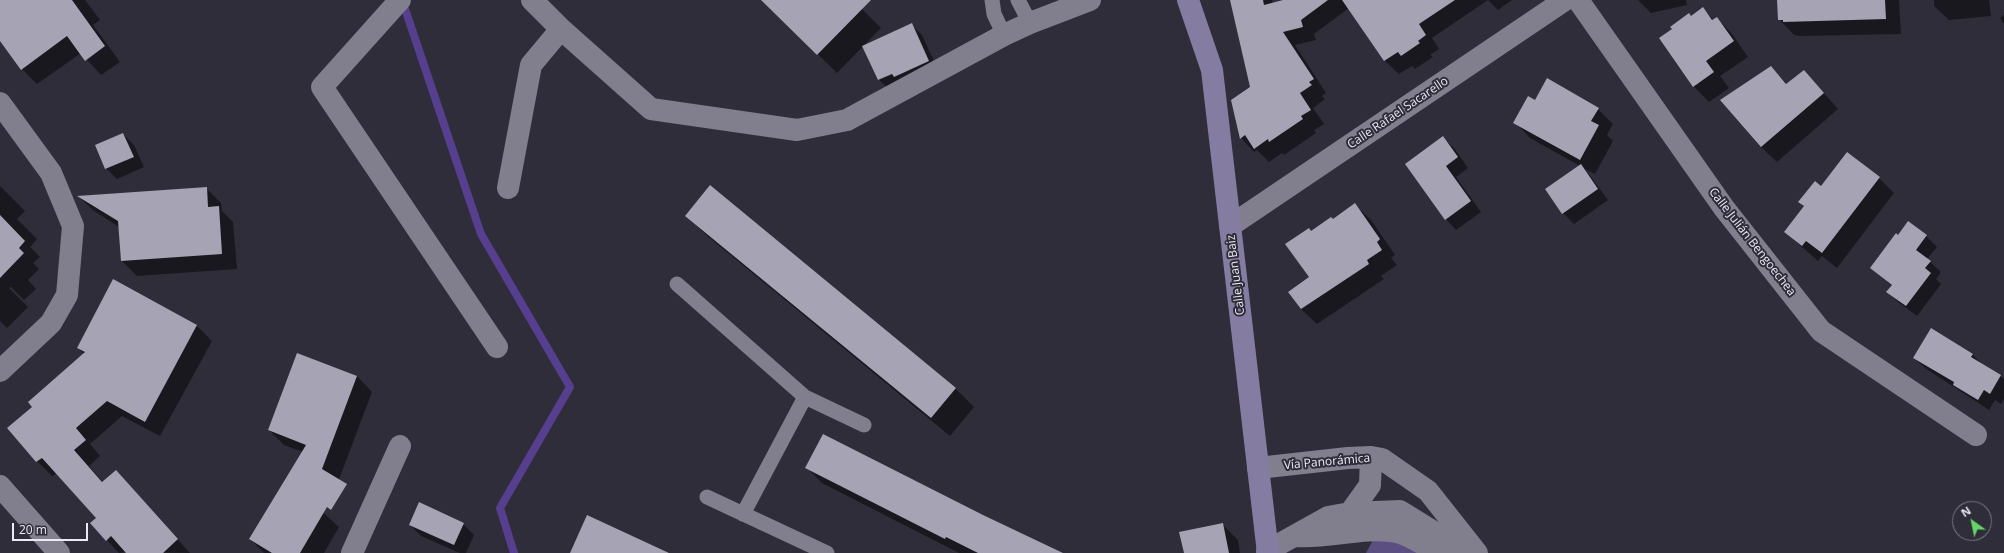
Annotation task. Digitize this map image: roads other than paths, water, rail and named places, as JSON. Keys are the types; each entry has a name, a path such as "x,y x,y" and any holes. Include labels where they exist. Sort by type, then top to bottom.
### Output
{"street":[{"path":"400,0 322,87 497,347"},
{"path":"532,0 561,29 651,109 797,130 847,120 1004,35 1030,23 1090,0"},
{"name":"Calle Juan Baiz","path":"1188,0 1212,70 1268,552"},
{"name":"Calle Rafael Sacarello","path":"1230,226 1566,0"},
{"name":"Calle Julián Bengoechea","path":"1578,0 1724,208 1821,332 1976,435"},
{"path":"508,188 531,65 561,29"},
{"path":"0,103 51,173 73,226 67,295 51,323 0,371"},
{"path":"352,553 400,446"},
{"path":"1350,513 1370,485 1371,457"},
{"name":"Vía Panorámica","path":"1258,468 1371,457 1382,459 1428,491 1477,553"},
{"path":"0,486 59,553"},
{"path":"1268,552 1328,517 1350,513 1400,511 1468,553"},
{"path":"1294,536 1315,537 1359,530 1397,532 1438,553"}],"lane":[{"path":"992,0 994,14 1004,35"},
{"path":"1018,0 1030,23"},
{"path":"677,284 805,397 864,425"},
{"path":"743,514 805,397"},
{"path":"707,497 827,553"}],"waterway":[{"path":"402,0 481,234 570,387 500,508 514,553"}]}
